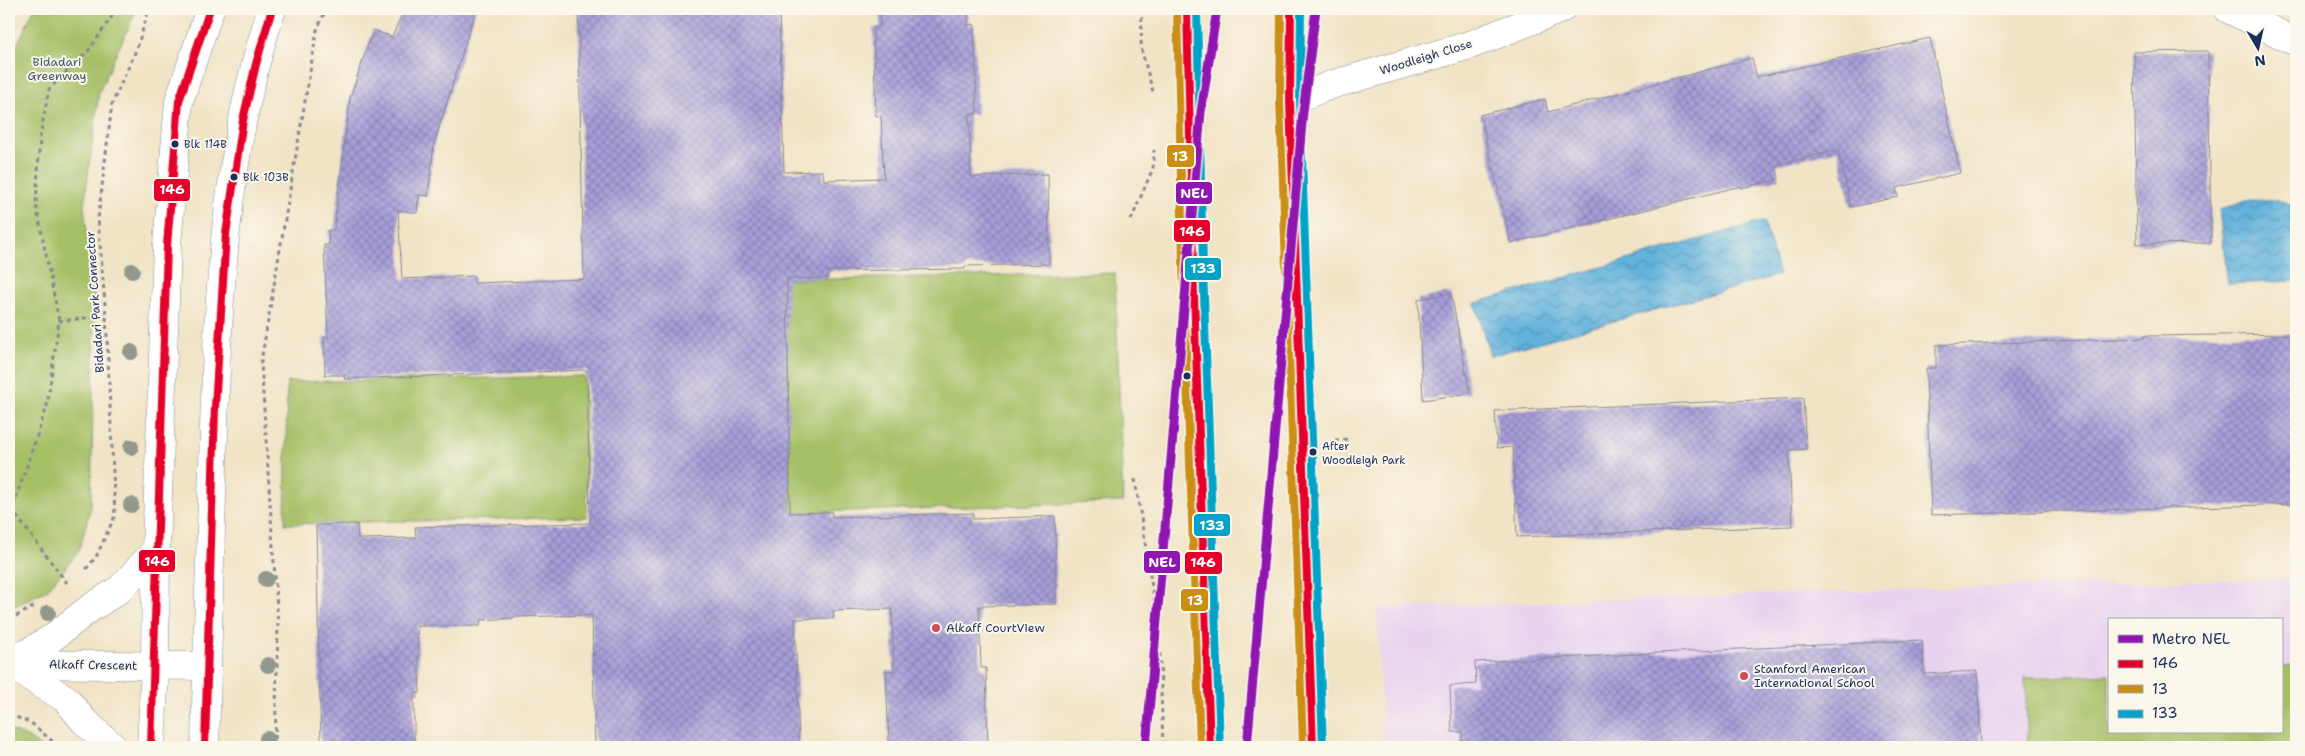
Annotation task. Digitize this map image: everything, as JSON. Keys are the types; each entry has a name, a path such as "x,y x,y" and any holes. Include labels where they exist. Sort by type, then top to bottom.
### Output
{"street":[{"path":"151,747 167,245 179,101 210,9"},
{"path":"205,747 215,380 224,253 237,144 264,31 272,9"},
{"path":"1187,9 1210,747"},
{"path":"1291,9 1290,101 1314,747"},
{"name":"Woodleigh Close","path":"1290,101 1331,86 1470,44 1562,9"},
{"path":"2228,9 2296,42"},
{"path":"113,747 84,722 66,699 9,664 52,638 89,610 120,590 156,550"},
{"name":"Alkaff Crescent","path":"9,664 207,666"}],"path":[{"path":"74,580 69,586 12,510 46,406 59,321 36,204 40,136 49,89 89,50 117,9"},
{"name":"Bidadari Park Connector","path":"80,575 96,557 114,516 106,316 98,218 112,104 150,9"},
{"path":"275,747 278,625 262,362 317,30 326,9"},
{"path":"1142,9 1141,48 1154,94"},
{"path":"1131,220 1153,168 1155,140"},
{"path":"59,321 106,316"},
{"path":"1135,479 1159,632 1163,747"},
{"path":"9,715 30,722 60,747"}],"shaded area":[{"name":"Stamford American International School","path":"2296,578 2296,747 1383,747 1377,608"}],"green space":[{"name":"Bidadari Greenway","path":"34,9 137,9 99,92 84,206 95,304 91,506 79,551 47,590 9,609 9,62"},
{"path":"1115,273 1123,502 791,513 785,280"},
{"path":"584,376 587,517 285,524 287,382"},
{"path":"2296,665 2296,747 2028,747 2025,678 2108,674 2108,734 2282,734 2282,666"},
{"path":"9,730 27,737 41,747 9,747"}],"water":[{"path":"2246,200 2282,201 2296,206 2296,281 2228,284 2219,210"},
{"path":"1764,221 1779,275 1490,356 1475,303"}],"building":[{"path":"404,9 476,9 434,144 428,196 419,195 417,213 398,210 402,279 474,276 474,283 584,279 578,9 779,9 784,172 823,171 824,180 884,178 881,116 876,116 873,28 880,27 880,9 968,9 968,25 974,24 977,114 969,114 971,177 1048,174 1049,264 965,266 965,269 828,271 828,278 787,279 790,513 832,512 832,517 973,513 973,519 1055,516 1056,604 979,606 981,668 986,668 988,747 889,747 886,671 894,671 892,609 833,611 834,618 795,619 799,747 595,747 592,615 513,617 481,620 480,626 417,626 420,693 414,694 414,747 321,747 316,525 357,524 358,539 416,538 415,527 590,523 587,370 344,379 345,375 325,375 324,337 328,337 324,245 329,245 328,230 334,230 350,98 373,30 392,37"},
{"path":"1930,38 1960,173 1896,188 1898,197 1851,207 1838,150 1776,165 1779,179 1741,188 1741,186 1511,243 1480,115 1545,99 1548,112 1752,58 1757,77"},
{"path":"2208,51 2211,243 2137,244 2134,52"},
{"path":"1451,293 1470,393 1423,400 1418,299"},
{"path":"2296,334 2296,504 1931,515 1926,368 1936,368 1936,345 2144,338 2144,336"},
{"path":"1803,398 1806,449 1789,450 1792,526 1517,537 1513,447 1497,448 1495,411"},
{"path":"1922,640 1924,674 1977,671 1981,747 1462,747 1462,732 1452,732 1450,686 1476,684 1475,662"}],"metro line":[{"name":"NEL","path":"1146,747 1201,112 1217,9"},
{"name":"NEL","path":"1247,747 1303,112 1316,9"}],"transit line":[{"name":"146","path":"151,747 167,245 179,101 210,9"},
{"name":"146","path":"205,747 215,407 226,234 243,120 256,64 272,9"},
{"name":"13","path":"1177,9 1183,266 1200,747"},
{"name":"146","path":"1187,9 1193,266 1210,747"},
{"name":"133","path":"1197,9 1203,266 1220,747"},
{"name":"13","path":"1281,9 1280,101 1303,747"},
{"name":"146","path":"1291,9 1290,101 1313,747"},
{"name":"133","path":"1301,9 1300,101 1323,747"}],"place":[{"name":"Blk 114B","path":"175,144"},
{"name":"Blk 103B","path":"234,177"},
{"name":"After Woodleigh Park","path":"1313,452"},
{"name":"Alkaff CourtView","path":"936,628"},
{"name":"Stamford American International School","path":"1744,676"}]}
